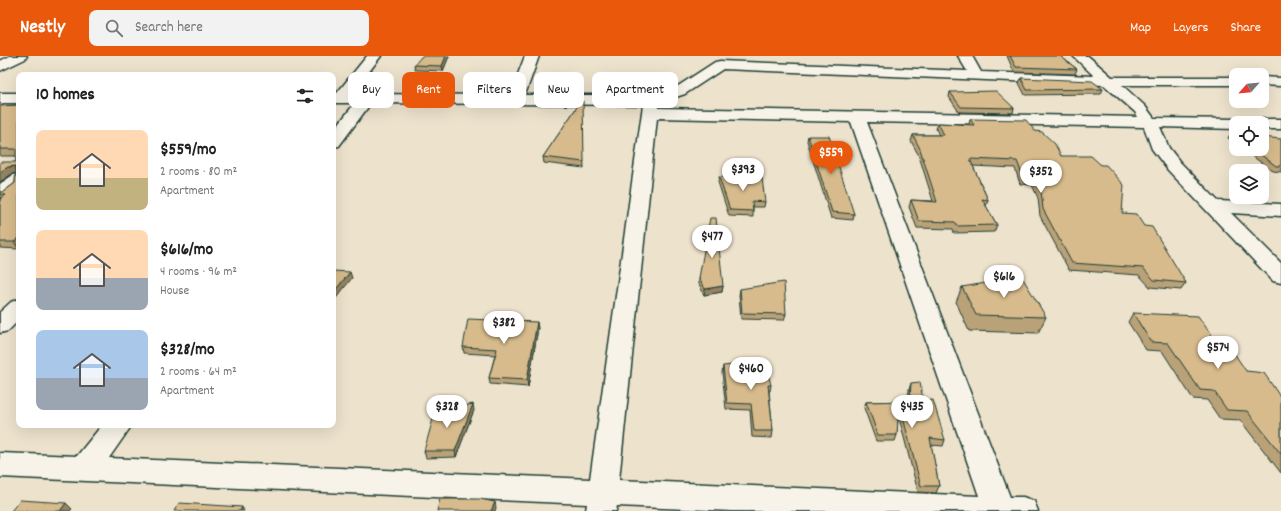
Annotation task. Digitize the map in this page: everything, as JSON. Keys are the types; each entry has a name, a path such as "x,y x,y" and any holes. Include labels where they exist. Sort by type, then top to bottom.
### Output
{"street":[{"path":"0,67 20,56"},
{"path":"337,98 374,56"},
{"path":"526,72 532,56"},
{"path":"838,56 842,71"},
{"path":"965,56 977,76"},
{"path":"1080,56 1140,109 1150,123 1161,148 1174,166 1281,276"},
{"path":"678,92 720,61 842,71 1107,81 1229,81"},
{"path":"1269,81 1281,82"},
{"path":"0,98 16,98"},
{"path":"337,98 348,98"},
{"path":"394,98 463,99"},
{"path":"526,100 592,103"},
{"path":"678,107 857,116 1229,124"},
{"path":"336,138 359,108"},
{"path":"602,502 651,108"},
{"path":"0,465 602,502 1008,510 857,116"},
{"path":"1269,124 1281,124"},
{"path":"0,193 16,181"},
{"path":"1212,206 1281,210"},
{"path":"0,325 16,310"},
{"path":"84,469 116,428"}],"building":[{"path":"422,56 446,56 442,66 414,65"},
{"path":"1010,56 1060,56 1077,69 1016,67"},
{"path":"1021,78 1092,81 1103,89 1027,90"},
{"path":"996,91 1014,108 961,107 950,92"},
{"path":"16,105 16,149 0,149 0,106"},
{"path":"576,108 583,108 584,162 543,157"},
{"path":"970,119 1026,120 1035,131 1042,132 1055,144 1061,156 1091,156 1101,165 1106,165 1124,185 1122,213 1136,214 1144,226 1152,227 1186,283 1154,280 1143,268 1072,263 1043,209 1041,191 1035,178 1023,177 1017,161 970,159 988,200 982,199 997,225 957,226 955,222 919,221 911,200 937,202 920,149 913,135 944,135 938,123 974,125"},
{"path":"808,136 829,136 854,214 832,212"},
{"path":"1269,138 1281,139 1281,166 1276,166 1262,156 1269,156"},
{"path":"0,162 16,162 16,166 8,167 0,172"},
{"path":"16,166 16,240 14,242 0,242 0,199 6,195 0,194 0,192 3,192 15,183"},
{"path":"719,177 762,178 765,202 752,201 753,211 730,210"},
{"path":"710,218 716,218 723,286 705,289 699,278"},
{"path":"336,271 350,272 336,289"},
{"path":"1022,277 1046,317 976,315 962,287"},
{"path":"784,282 786,314 742,313 740,289"},
{"path":"1133,313 1198,316 1224,353 1234,353 1246,371 1264,373 1281,398 1281,454 1247,411 1227,410 1214,391 1200,390 1168,343 1151,342"},
{"path":"468,319 537,322 527,380 489,378 497,349 463,347"},
{"path":"763,362 766,366 771,385 768,385 773,431 754,431 751,404 727,403 723,366"},
{"path":"920,382 923,401 933,400 945,440 930,438 939,486 921,486 899,402 897,435 878,435 866,402 910,401 911,383"},
{"path":"473,404 455,451 424,451 435,412"},
{"path":"440,499 480,499 495,502 491,511 437,511"},
{"path":"20,500 66,503 60,511 11,511"},
{"path":"179,503 242,507 240,511 174,511"}]}
